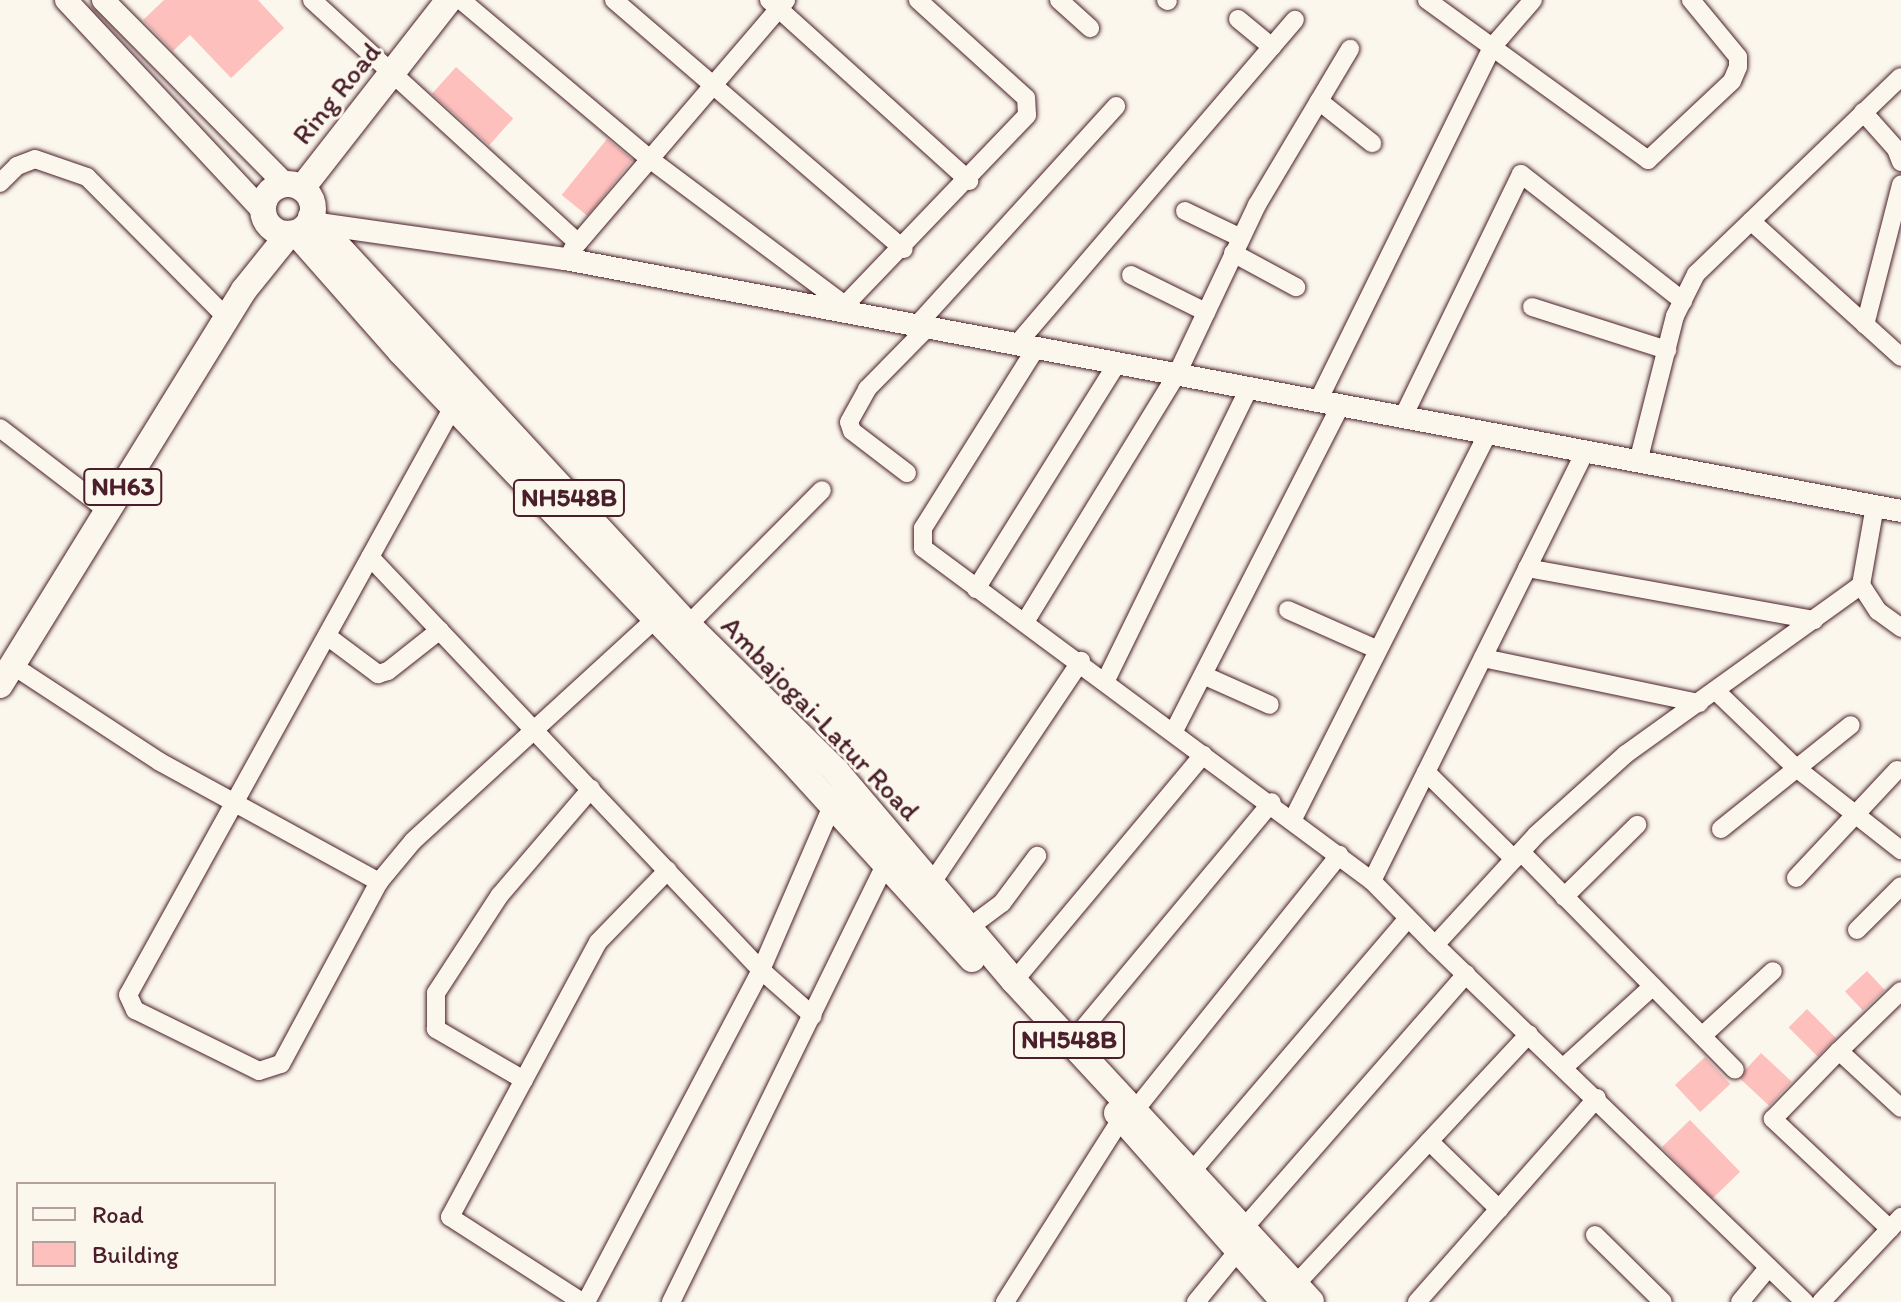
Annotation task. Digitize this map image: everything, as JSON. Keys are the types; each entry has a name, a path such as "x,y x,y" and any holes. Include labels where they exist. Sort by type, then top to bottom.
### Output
{"highway":[{"name":"Ring Road","path":"293,186 393,74 449,0"},
{"name":"Ambajogai-Latur Road","path":"293,186 313,206 291,224 458,397 688,625 842,798 931,884 967,929 1072,1042 1128,1114 1193,1170 1240,1240 1297,1296"},
{"path":"291,224 268,193 293,186"},
{"name":"NH63","path":"4,676 244,290 291,224"},
{"name":"NH548B","path":"458,397 654,620 842,798 885,866 1128,1114 1240,1240"}],"main road":[{"name":"Ambajogai-Latur Road","path":"66,0 291,224"},
{"name":"Ambajogai-Latur Road","path":"103,0 293,186"},
{"path":"291,224 571,251 923,326 1901,511"}],"street":[{"path":"312,0 393,74 571,251 714,87 779,3 969,181"},
{"path":"461,0 651,160 850,309 1017,129 1029,107 1026,98 918,0"},
{"path":"614,0 904,249"},
{"path":"1059,0 1090,28"},
{"path":"1427,0 1648,160 1732,81 1738,67 1738,57 1691,0"},
{"path":"1318,401 1493,46 1533,0"},
{"path":"1238,19 1272,47"},
{"path":"1295,20 1026,346 923,528 923,548 930,557 1081,661 1203,755 1272,802 1372,881 1805,1302"},
{"path":"1025,622 1177,374 1237,246 1350,49"},
{"path":"1638,462 1667,350 1683,301 1696,274 1901,77"},
{"path":"1319,101 1372,143"},
{"path":"907,473 852,431 849,422 867,389 1116,106"},
{"path":"1863,112 1896,149 1901,162"},
{"path":"0,183 17,166 35,159 87,177 228,319"},
{"path":"1403,417 1521,174 1683,301"},
{"path":"1865,325 1896,230 1901,185"},
{"path":"1185,211 1296,287"},
{"path":"1751,221 1901,357"},
{"path":"1131,275 1206,312"},
{"path":"1532,307 1667,350"},
{"path":"976,589 1117,363"},
{"path":"1106,680 1249,388"},
{"path":"458,397 128,995 144,1016 259,1071 271,1071 281,1064 379,882 413,841 654,620"},
{"path":"1174,731 1341,405"},
{"path":"0,428 108,511"},
{"path":"1293,819 1376,649 1488,433"},
{"path":"1372,881 1585,451"},
{"path":"688,625 822,490"},
{"path":"1875,506 1861,585 1878,611 1901,628"},
{"path":"370,557 761,970 813,1016"},
{"path":"1527,568 1814,620"},
{"path":"1435,945 1517,856 1626,754 1861,585"},
{"path":"1288,610 1376,649"},
{"path":"327,636 378,674 388,671 440,630"},
{"path":"1483,658 1699,703"},
{"path":"931,884 1081,661"},
{"path":"1203,675 1270,705"},
{"path":"4,676 379,882"},
{"path":"1716,691 1795,767 1901,850"},
{"path":"1721,829 1851,725"},
{"path":"1014,981 1203,755"},
{"path":"1796,878 1897,770"},
{"path":"1426,772 1564,897 1735,1070"},
{"path":"524,1080 436,1029 436,993 500,895 591,789"},
{"path":"668,870 598,942 450,1217 584,1302 761,970 842,798"},
{"path":"1072,1042 1272,802"},
{"path":"1564,897 1637,825"},
{"path":"1005,1302 1128,1114 1339,855"},
{"path":"967,929 1002,903 1037,856"},
{"path":"671,1302 885,866"},
{"path":"1857,930 1901,886"},
{"path":"1193,1170 1408,918"},
{"path":"1702,1036 1773,971"},
{"path":"1196,1302 1240,1240 1466,974"},
{"path":"1564,1067 1653,986"},
{"path":"1821,1302 1895,1223 1773,1119 1901,991"},
{"path":"1297,1296 1429,1141 1529,1034"},
{"path":"1839,1051 1901,1108"},
{"path":"1417,1302 1597,1098"},
{"path":"1429,1141 1499,1209"},
{"path":"1595,1235 1663,1302"},
{"path":"1740,1302 1769,1267"}],"building":[{"path":"164,0 258,0 284,28 231,78 190,35 173,51 143,20"},
{"path":"456,67 513,119 489,145 432,94"},
{"path":"607,139 633,160 587,216 562,195"},
{"path":"1867,971 1885,990 1863,1010 1845,991"},
{"path":"1807,1009 1836,1038 1818,1056 1789,1027"},
{"path":"1761,1053 1792,1082 1769,1106 1738,1077"},
{"path":"1705,1057 1730,1084 1700,1112 1675,1085"},
{"path":"1690,1120 1740,1172 1712,1199 1662,1147"}]}
